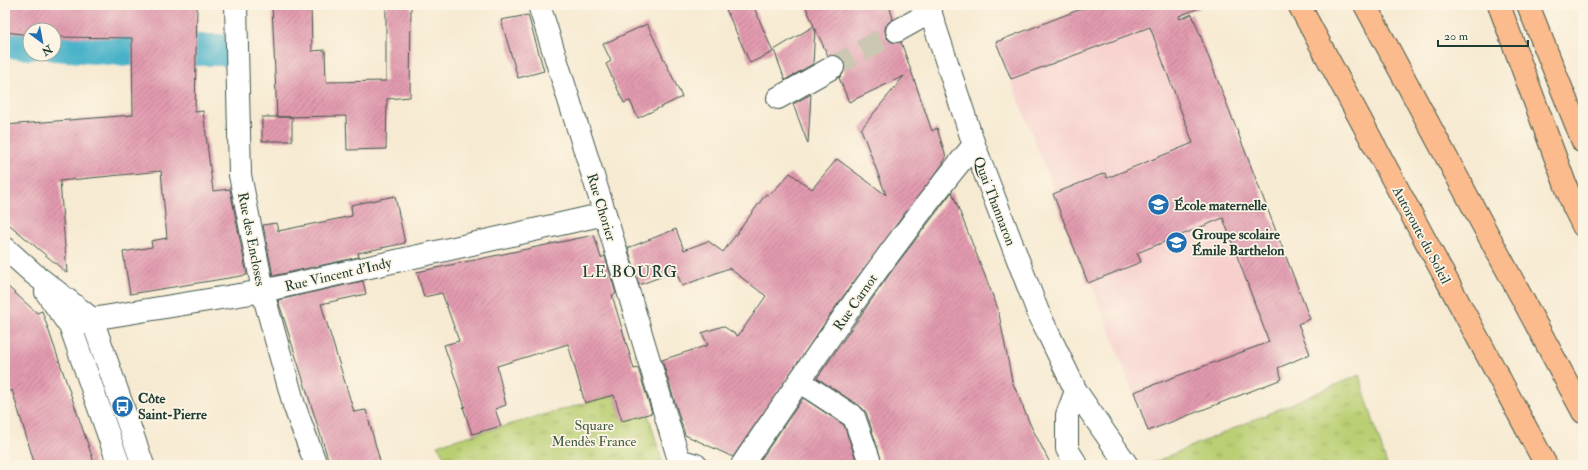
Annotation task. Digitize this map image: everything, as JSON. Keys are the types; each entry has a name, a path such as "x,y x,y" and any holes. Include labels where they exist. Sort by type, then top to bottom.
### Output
{"main road":[{"name":"Autoroute du Soleil","path":"1299,5 1546,465"},
{"path":"1365,5 1583,412"},
{"path":"1499,5 1574,208 1583,226"},
{"path":"1528,5 1583,142"}],"street":[{"name":"Rue des Encloses","path":"236,5 240,176 263,291 294,405 316,465"},
{"name":"Rue Chorier","path":"539,5 605,214 678,460 696,465"},
{"path":"897,31 929,9"},
{"name":"Quai Thannaron","path":"929,9 974,145 1038,312 1076,391 1126,465"},
{"path":"778,98 833,67"},
{"name":"Rue Carnot","path":"742,465 799,381 925,203 974,145"},
{"name":"Rue Vincent d'Indy","path":"71,328 92,319 263,291 605,214"},
{"path":"5,248 34,274 92,319 143,465"},
{"path":"34,274 71,328 119,465"},
{"path":"799,381 854,417 871,465"},
{"path":"1076,391 1067,415 1067,449 1077,465"}],"shaded area":[{"name":"Groupe scolaire Émile Barthelon","path":"1091,5 1175,5 1180,19 1192,14 1310,319 1298,325 1310,354 1278,368 1282,379 1148,431 1091,282 1088,283 1053,193 1055,193 996,42"}],"green space":[{"path":"1359,375 1387,465 1148,465"},
{"name":"Square Mendès France","path":"614,395 622,420 648,414 663,465 450,465 437,445"}],"building":[{"path":"5,5 197,5 195,112 203,111 213,191 230,189 247,275 130,294 123,252 152,247 151,241 167,238 161,171 60,181 67,273 5,221 5,125 133,115 132,38 62,37 62,22 22,22 22,34 5,32"},
{"path":"272,5 311,5 312,51 325,50 326,82 386,81 386,5 411,5 410,97 387,99 386,149 347,150 346,116 277,117"},
{"path":"724,5 753,5 773,52 750,63"},
{"path":"805,5 889,5 893,19 886,25 886,37 891,42 901,42 932,131 937,128 946,157 942,165 844,295 733,457 685,435 662,360 708,345 702,333 723,326 738,336 766,296 729,268 682,286 676,271 639,285 628,248 676,229 684,250 708,241 723,252 766,194 769,196 790,173 812,189 837,159 886,195 861,129 904,76 849,102 839,78 844,73 844,61 839,56 828,56 815,28 813,64 785,80 774,50 814,26"},
{"path":"1091,5 1201,5 1202,7 1179,16 1180,19 1192,14 1310,319 1298,324 1310,354 1278,368 1282,379 1148,431 1134,392 1269,342 1223,218 1137,253 1141,262 1088,283 1053,194 1105,173 1107,178 1193,143 1150,27 1011,79 996,42"},
{"path":"528,15 544,71 518,78 501,20"},
{"path":"647,24 682,97 638,118 630,101 624,103 606,64 611,61 603,44"},
{"path":"811,94 808,144 793,104"},
{"path":"262,117 292,117 292,141 262,141"},
{"path":"952,192 998,309 1012,381 1030,424 1051,465 883,465 866,412 861,407 817,378 893,269"},
{"path":"395,196 405,243 358,253 359,257 273,276 263,225 276,223 278,231 352,216 351,205"},
{"path":"594,235 601,258 605,256 616,294 612,295 634,369 638,368 652,413 622,421 614,395 585,403 568,344 497,366 506,405 495,409 501,426 472,434 463,407 465,407 444,345 459,341 442,293 424,297 417,272"},
{"path":"363,281 366,294 321,304 354,412 366,410 381,465 330,465 278,300"},
{"path":"5,284 37,313 42,311 95,465 35,465 12,390 5,393"},
{"path":"803,398 844,425 858,465 757,465"}],"waterway":[{"path":"5,42 22,43"},
{"path":"62,46 125,50 230,50"}],"tunnel":[{"path":"833,67 897,31"}],"place":[{"name":"École maternelle","path":"1159,205"},
{"name":"Groupe scolaire Émile Barthelon","path":"1176,242"},
{"name":"Côte Saint-Pierre","path":"122,406"}],"district":[{"name":"LE BOURG","path":"630,271"}]}
